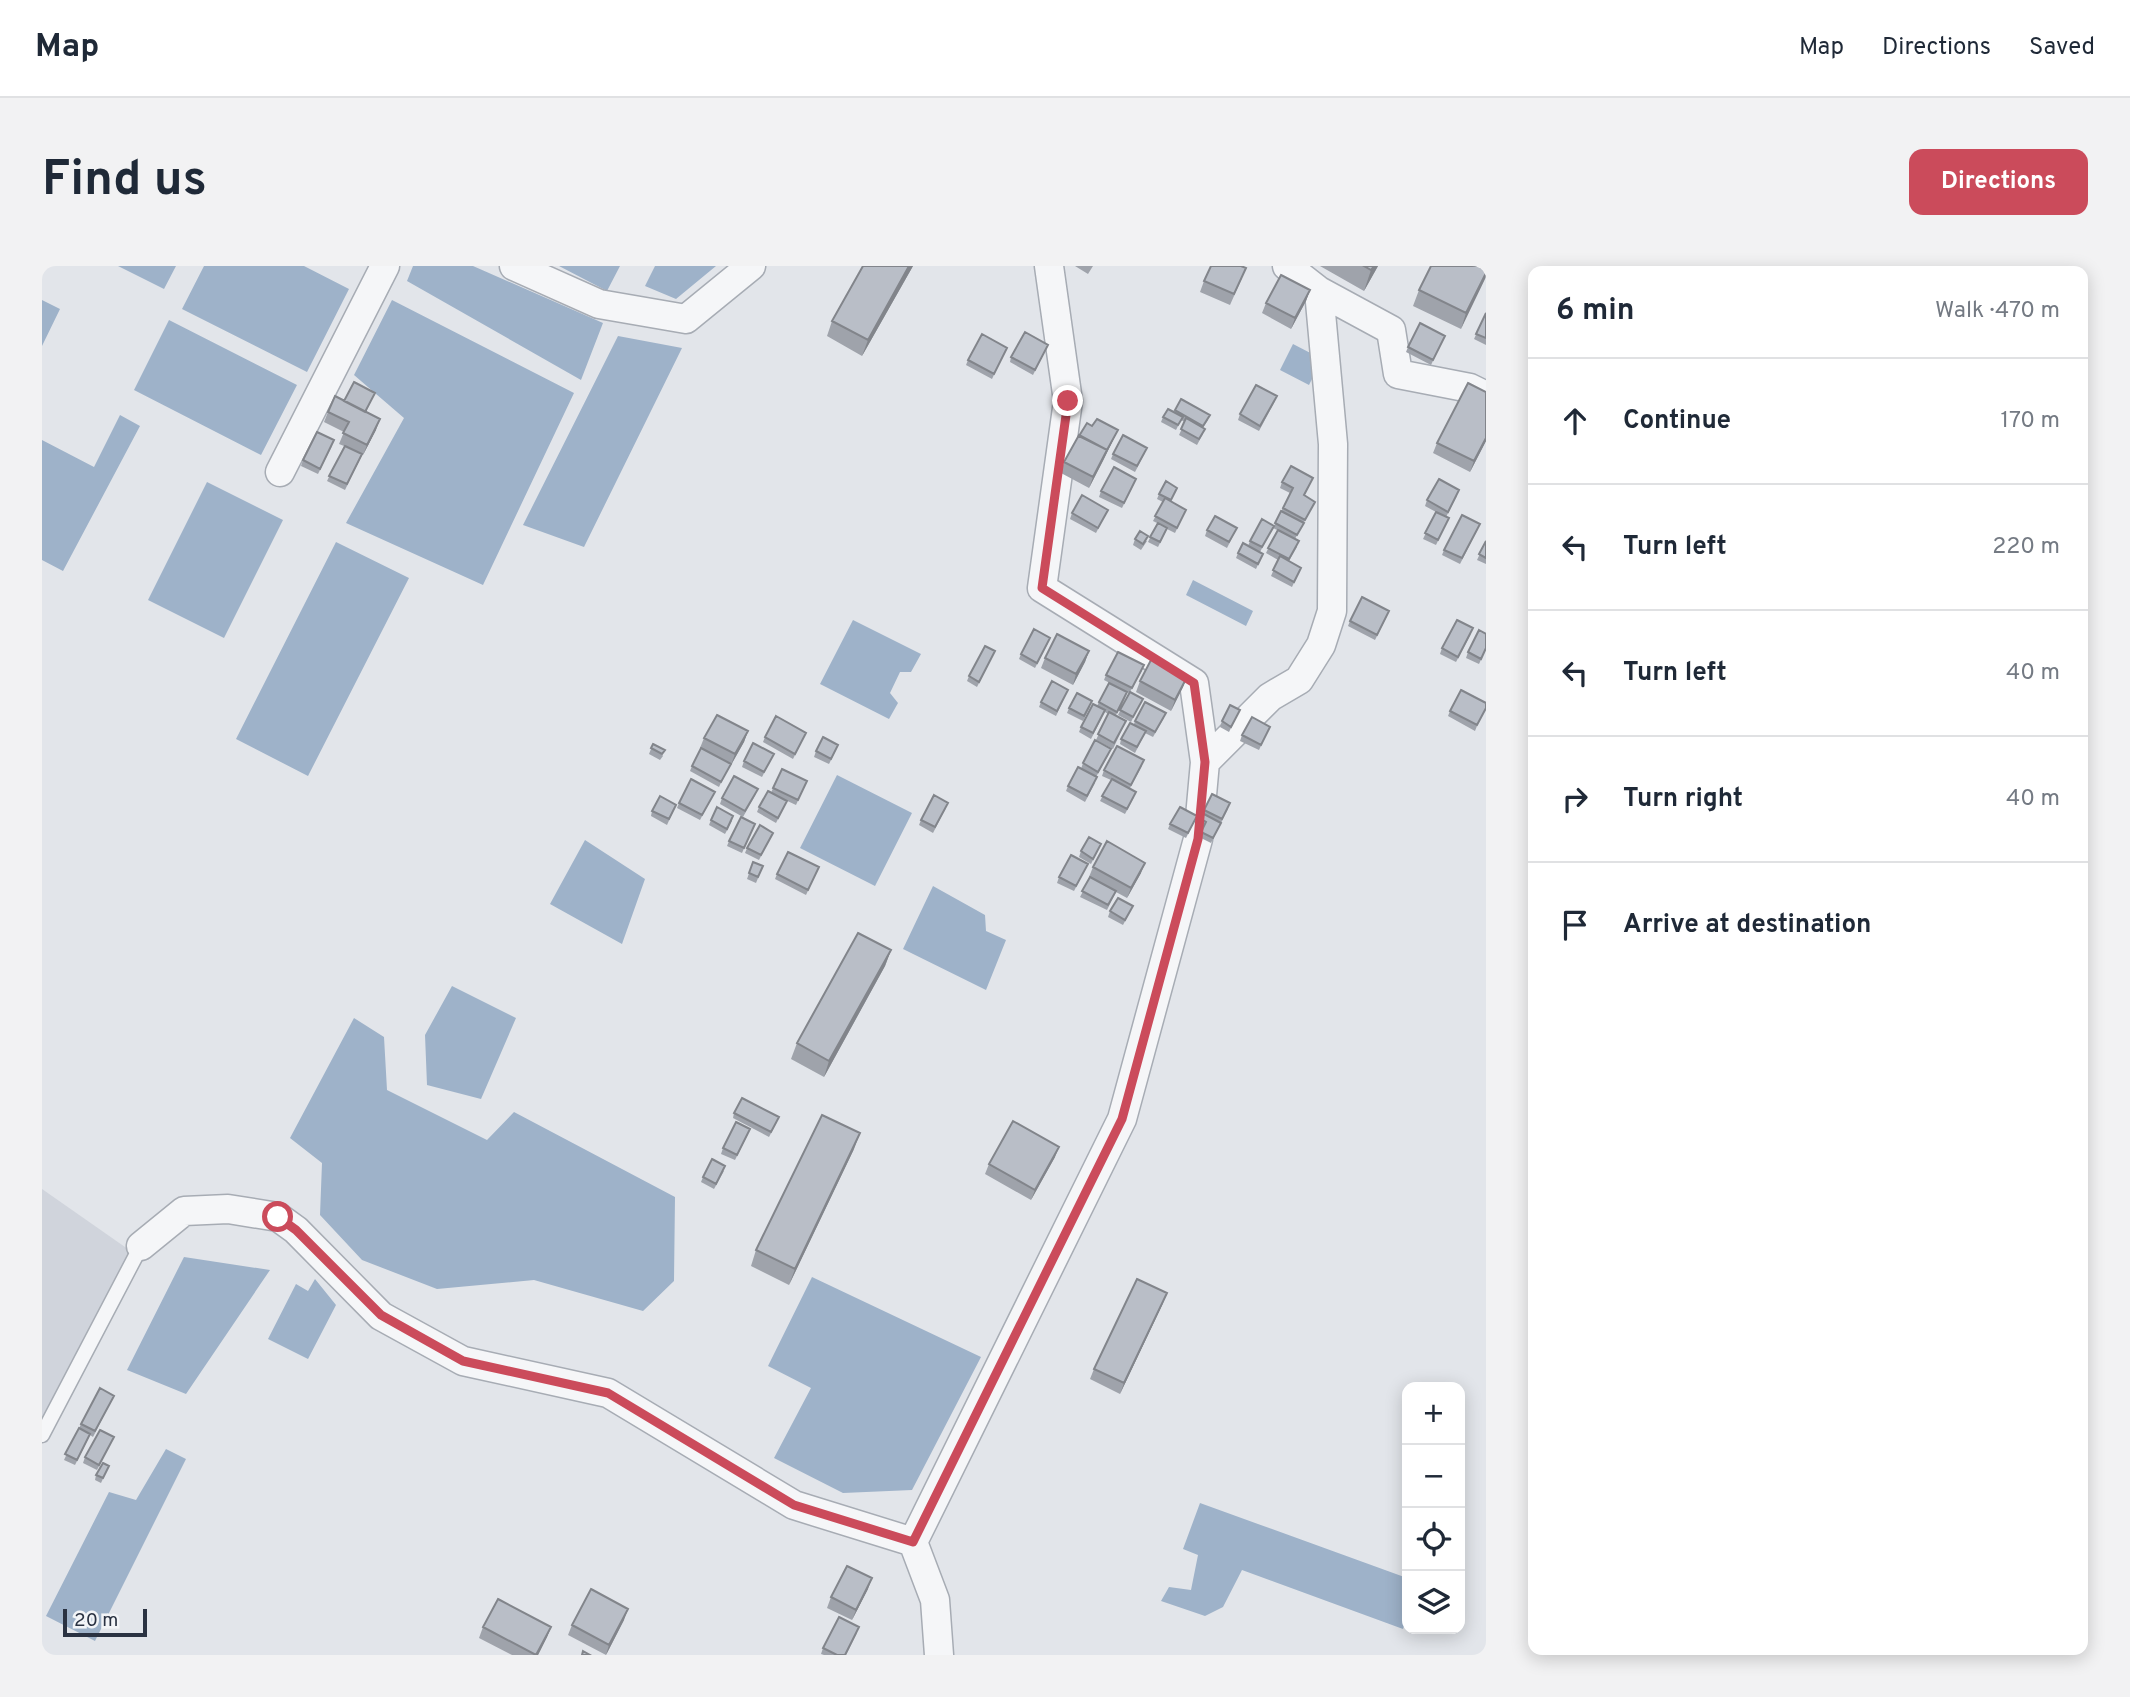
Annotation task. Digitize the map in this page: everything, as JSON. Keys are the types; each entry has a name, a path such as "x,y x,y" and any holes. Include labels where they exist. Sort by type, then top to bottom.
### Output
{"street":[{"path":"281,472 386,266"},
{"path":"514,266 599,304 686,319 751,266"},
{"path":"939,1655 935,1600 913,1542 1122,1119 1198,839 1205,762 1194,683 1042,588 1068,401 1049,266"},
{"path":"1287,266 1320,291 1391,330 1398,374 1469,388 1486,396"},
{"path":"1205,762 1270,697 1300,680 1321,645 1332,611 1333,444 1320,291"},
{"path":"141,1246 184,1211 228,1209 278,1217 296,1230 381,1315 463,1361 608,1393 794,1505 913,1542"}],"lane":[{"path":"42,1435 141,1246"}],"shaded area":[{"path":"42,1189 135,1254 42,1423"}],"water":[{"path":"118,266 176,266 164,289"},
{"path":"204,266 304,266 349,289 307,372 182,309"},
{"path":"413,266 473,266 603,323 581,380 407,281"},
{"path":"559,266 620,266 607,291"},
{"path":"655,266 716,266 676,299 645,286"},
{"path":"42,300 60,309 42,346"},
{"path":"392,300 574,393 483,585 346,523 404,418 354,375"},
{"path":"169,320 297,385 261,455 134,390"},
{"path":"618,336 682,348 584,547 523,525"},
{"path":"1293,344 1322,359 1309,385 1280,370"},
{"path":"120,415 140,426 63,571 42,560 42,440 94,467"},
{"path":"207,482 283,520 224,638 148,600"},
{"path":"336,542 409,578 308,776 236,739"},
{"path":"1193,580 1253,611 1246,626 1186,595"},
{"path":"853,620 921,654 911,672 900,672 890,693 898,703 889,719 820,684"},
{"path":"837,775 912,813 875,886 800,848"},
{"path":"585,840 645,879 622,944 550,904"},
{"path":"933,886 985,915 986,931 1006,940 986,990 903,949"},
{"path":"452,986 516,1018 481,1099 427,1085 425,1035"},
{"path":"354,1018 384,1037 387,1090 487,1140 514,1112 675,1197 674,1281 643,1311 534,1280 437,1289 362,1260 320,1215 322,1163 290,1138"},
{"path":"184,1257 270,1270 186,1394 127,1370"},
{"path":"812,1277 981,1357 912,1490 843,1493 774,1458 811,1388 768,1366"},
{"path":"315,1279 336,1305 308,1359 268,1339 296,1284 308,1291"},
{"path":"166,1449 186,1459 95,1641 46,1616 109,1492 136,1500"},
{"path":"1200,1503 1402,1576 1402,1629 1242,1570 1223,1607 1205,1616 1161,1601 1169,1587 1191,1590 1198,1555 1183,1549"}],"building":[{"path":"863,266 909,266 868,340 832,321"},
{"path":"1211,266 1246,268 1234,294 1204,281"},
{"path":"1431,266 1486,266 1486,273 1466,313 1419,290"},
{"path":"1281,275 1310,290 1295,318 1266,303"},
{"path":"1486,313 1486,338 1476,334"},
{"path":"1420,323 1445,336 1433,360 1408,347"},
{"path":"1025,332 1048,345 1035,370 1011,357"},
{"path":"982,334 1007,348 994,374 968,360"},
{"path":"354,382 375,393 365,412 344,401"},
{"path":"1468,383 1486,392 1486,438 1474,461 1437,443"},
{"path":"1256,385 1277,396 1260,426 1240,414"},
{"path":"335,396 380,419 367,445 343,433 349,422 328,412"},
{"path":"1181,399 1210,415 1203,426 1175,410"},
{"path":"1168,409 1183,417 1178,425 1163,417"},
{"path":"1186,418 1205,429 1199,439 1181,429"},
{"path":"1097,419 1118,430 1107,450 1079,436 1087,423 1092,426"},
{"path":"317,432 334,440 320,469 303,460"},
{"path":"1079,435 1107,450 1093,477 1064,462"},
{"path":"1123,435 1147,448 1137,466 1113,454"},
{"path":"345,446 362,454 347,484 329,476"},
{"path":"1291,466 1313,478 1304,495 1315,502 1305,520 1283,508 1293,488 1282,482"},
{"path":"1114,467 1136,479 1124,503 1101,491"},
{"path":"1439,479 1459,490 1448,512 1427,500"},
{"path":"1166,481 1177,488 1171,500 1159,494"},
{"path":"1082,495 1108,510 1098,528 1072,513"},
{"path":"1165,498 1186,510 1177,528 1155,516"},
{"path":"1281,511 1304,523 1297,535 1275,523"},
{"path":"1436,512 1449,518 1438,540 1425,533"},
{"path":"1462,515 1480,524 1462,558 1444,550"},
{"path":"1215,516 1237,528 1229,542 1207,530"},
{"path":"1262,519 1274,526 1262,547 1250,541"},
{"path":"1158,523 1167,528 1160,542 1150,537"},
{"path":"1278,530 1299,541 1289,559 1268,548"},
{"path":"1140,531 1148,536 1143,544 1135,539"},
{"path":"1486,541 1486,558 1479,554"},
{"path":"1243,543 1263,554 1258,564 1238,553"},
{"path":"1280,556 1301,568 1294,582 1273,570"},
{"path":"1362,597 1389,611 1377,635 1350,621"},
{"path":"1457,620 1473,628 1458,657 1442,648"},
{"path":"1034,629 1050,638 1037,663 1021,654"},
{"path":"1479,630 1486,634 1486,648 1481,659 1468,652"},
{"path":"1057,634 1089,651 1076,674 1045,658"},
{"path":"985,646 995,651 979,682 969,676"},
{"path":"1118,652 1144,665 1132,688 1106,675"},
{"path":"1152,658 1187,677 1175,700 1140,681"},
{"path":"1052,681 1068,690 1057,711 1041,702"},
{"path":"1109,683 1127,692 1117,712 1099,702"},
{"path":"1461,690 1486,703 1477,725 1450,711"},
{"path":"1130,692 1143,699 1133,717 1120,710"},
{"path":"1077,693 1092,701 1084,716 1069,708"},
{"path":"1145,702 1166,713 1155,732 1135,721"},
{"path":"1093,704 1105,710 1093,733 1081,727"},
{"path":"1230,705 1240,710 1231,727 1222,721"},
{"path":"1109,712 1126,721 1114,743 1098,734"},
{"path":"717,715 748,731 735,754 704,738"},
{"path":"776,716 806,733 795,754 765,737"},
{"path":"1252,717 1270,727 1261,745 1242,735"},
{"path":"1130,723 1146,731 1137,747 1121,739"},
{"path":"823,737 838,745 831,759 816,751"},
{"path":"1095,740 1111,749 1098,772 1083,763"},
{"path":"753,743 774,754 764,772 744,761"},
{"path":"653,744 665,750 662,754 651,748"},
{"path":"1117,746 1144,760 1131,785 1104,770"},
{"path":"701,748 731,764 721,782 692,766"},
{"path":"1078,767 1097,777 1087,796 1068,786"},
{"path":"782,769 807,781 798,800 773,788"},
{"path":"734,776 758,789 745,811 722,798"},
{"path":"691,779 715,792 702,815 679,803"},
{"path":"1112,779 1136,792 1127,809 1102,796"},
{"path":"768,791 787,801 778,818 759,807"},
{"path":"1212,794 1230,803 1222,819 1204,810"},
{"path":"934,795 948,803 935,827 921,820"},
{"path":"660,796 676,805 669,819 652,811"},
{"path":"717,807 733,816 727,829 711,820"},
{"path":"1180,807 1197,816 1188,833 1170,824"},
{"path":"1204,814 1221,823 1213,838 1201,832 1206,822 1201,819"},
{"path":"741,817 755,824 744,848 729,841"},
{"path":"760,825 773,833 761,855 747,848"},
{"path":"1089,837 1101,844 1093,859 1081,851"},
{"path":"1107,841 1145,863 1131,888 1093,867"},
{"path":"788,852 819,867 808,890 777,874"},
{"path":"1071,855 1088,864 1076,886 1059,877"},
{"path":"753,862 763,866 758,877 749,873"},
{"path":"1090,877 1116,891 1108,905 1082,891"},
{"path":"1118,898 1133,906 1125,920 1110,911"},
{"path":"858,933 891,950 829,1061 797,1043"},
{"path":"742,1098 779,1117 771,1132 734,1113"},
{"path":"822,1115 860,1133 795,1269 756,1250"},
{"path":"1013,1121 1059,1147 1035,1190 989,1164"},
{"path":"736,1122 750,1129 737,1155 723,1148"},
{"path":"712,1159 725,1166 716,1184 703,1177"},
{"path":"1137,1279 1167,1293 1124,1383 1094,1369"},
{"path":"100,1388 114,1396 95,1431 81,1424"},
{"path":"79,1428 90,1434 77,1460 65,1454"},
{"path":"100,1430 114,1437 99,1465 85,1457"},
{"path":"103,1463 109,1466 103,1478 96,1475"},
{"path":"847,1566 872,1578 856,1610 831,1597"},
{"path":"591,1589 628,1609 609,1645 572,1625"},
{"path":"498,1599 551,1627 536,1655 483,1627"},
{"path":"839,1617 859,1627 845,1655 837,1655 823,1648"}],"route":[{"path":"278,1217 296,1230 381,1315 463,1361 608,1393 794,1505 913,1542 1122,1119 1198,839 1205,762 1194,683 1042,588 1068,401"}]}
